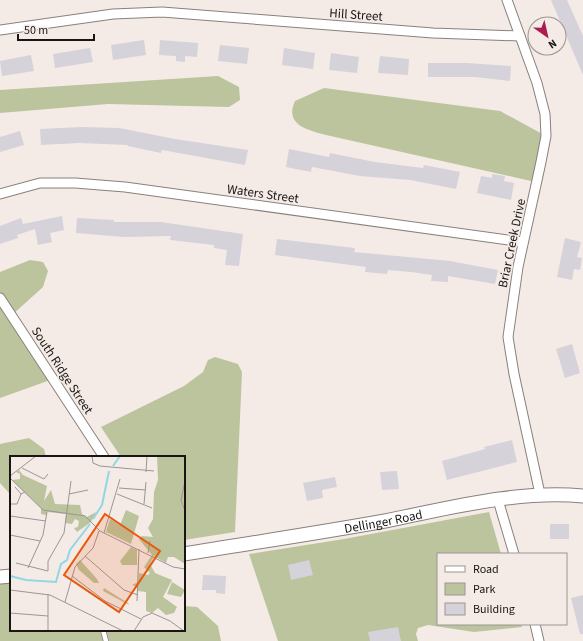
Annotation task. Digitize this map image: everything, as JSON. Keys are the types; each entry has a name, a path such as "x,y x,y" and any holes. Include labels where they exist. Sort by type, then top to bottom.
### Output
{"street":[{"name":"Briar Creek Drive","path":"507,0 536,83 545,114 546,136 522,242 511,306 508,337 514,374 540,494"},
{"name":"Hill Street","path":"0,30 112,14 162,12 433,33 520,36"},
{"name":"Waters Street","path":"0,194 40,183 76,183 125,187 522,242"},
{"name":"South Ridge Street","path":"0,298 103,456"},
{"name":"Dellinger Road","path":"185,554 338,530 498,500 540,494 583,496"},
{"path":"498,500 514,553"},
{"path":"0,577 10,576"},
{"path":"535,625 540,641"}],"lane":[{"path":"103,631 106,641"}],"green space":[{"path":"218,76 239,87 240,100 229,107 108,104 0,113 0,90"},
{"path":"324,88 500,111 546,136 540,183 326,135 305,128 295,121 293,116 292,109 295,101"},
{"path":"30,260 43,262 48,271 43,287 12,315 53,379 0,398 0,272"},
{"path":"215,357 238,364 242,372 235,532 185,540 185,456 120,456 101,427 184,386 203,372 208,360"},
{"path":"29,438 44,449 46,456 10,456 10,494 0,483 0,444"},
{"path":"489,512 501,553 437,553 437,625 521,625 522,627 474,632 428,625 418,628 416,634 418,641 278,641 249,554 344,539"},
{"path":"10,576 10,631 185,631 185,606 197,607 218,626 221,641 0,641 0,577"}],"building":[{"path":"551,0 567,0 583,36 583,75 567,38 567,16 558,16"},
{"path":"144,40 146,55 113,60 111,45"},
{"path":"160,40 198,43 197,57 185,56 185,62 176,61 176,56 159,55"},
{"path":"220,45 249,48 247,64 218,61"},
{"path":"90,48 93,62 55,68 53,54"},
{"path":"284,48 315,53 313,69 282,65"},
{"path":"331,53 359,57 357,73 329,70"},
{"path":"31,55 34,71 2,76 0,61"},
{"path":"380,56 409,59 408,75 378,73"},
{"path":"428,63 467,63 511,66 510,81 475,77 428,77"},
{"path":"82,127 119,128 175,139 248,150 245,165 162,150 161,153 128,145 79,143 41,145 40,129"},
{"path":"20,131 24,145 0,152 0,137"},
{"path":"289,149 329,157 330,153 375,162 423,168 424,165 460,172 456,189 410,180 360,176 312,167 311,172 286,167"},
{"path":"492,174 505,176 504,181 514,183 511,200 477,193 481,176 492,178"},
{"path":"62,216 64,230 50,233 52,242 38,245 35,229 17,235 18,238 0,244 0,226 21,218 23,224"},
{"path":"77,218 114,220 114,222 161,222 243,234 239,266 225,265 227,250 214,248 214,245 170,240 171,236 124,237 76,233"},
{"path":"565,238 581,242 577,257 582,258 580,270 574,269 572,280 557,277"},
{"path":"277,239 355,248 354,252 450,261 498,270 495,284 448,276 448,282 431,281 432,275 411,272 388,270 387,274 365,272 366,267 275,255"},
{"path":"572,344 580,373 565,378 556,349"},
{"path":"512,440 517,462 447,480 442,461 485,449 484,447"},
{"path":"397,471 399,489 382,490 380,472"},
{"path":"335,477 337,487 322,490 323,498 307,501 303,483"},
{"path":"550,524 569,524 569,539 550,539"},
{"path":"309,560 313,575 291,580 288,565"},
{"path":"203,575 226,576 225,594 216,593 216,590 202,590"},
{"path":"583,595 583,634 580,634 571,598"},
{"path":"398,627 401,641 370,641 368,632"}]}
